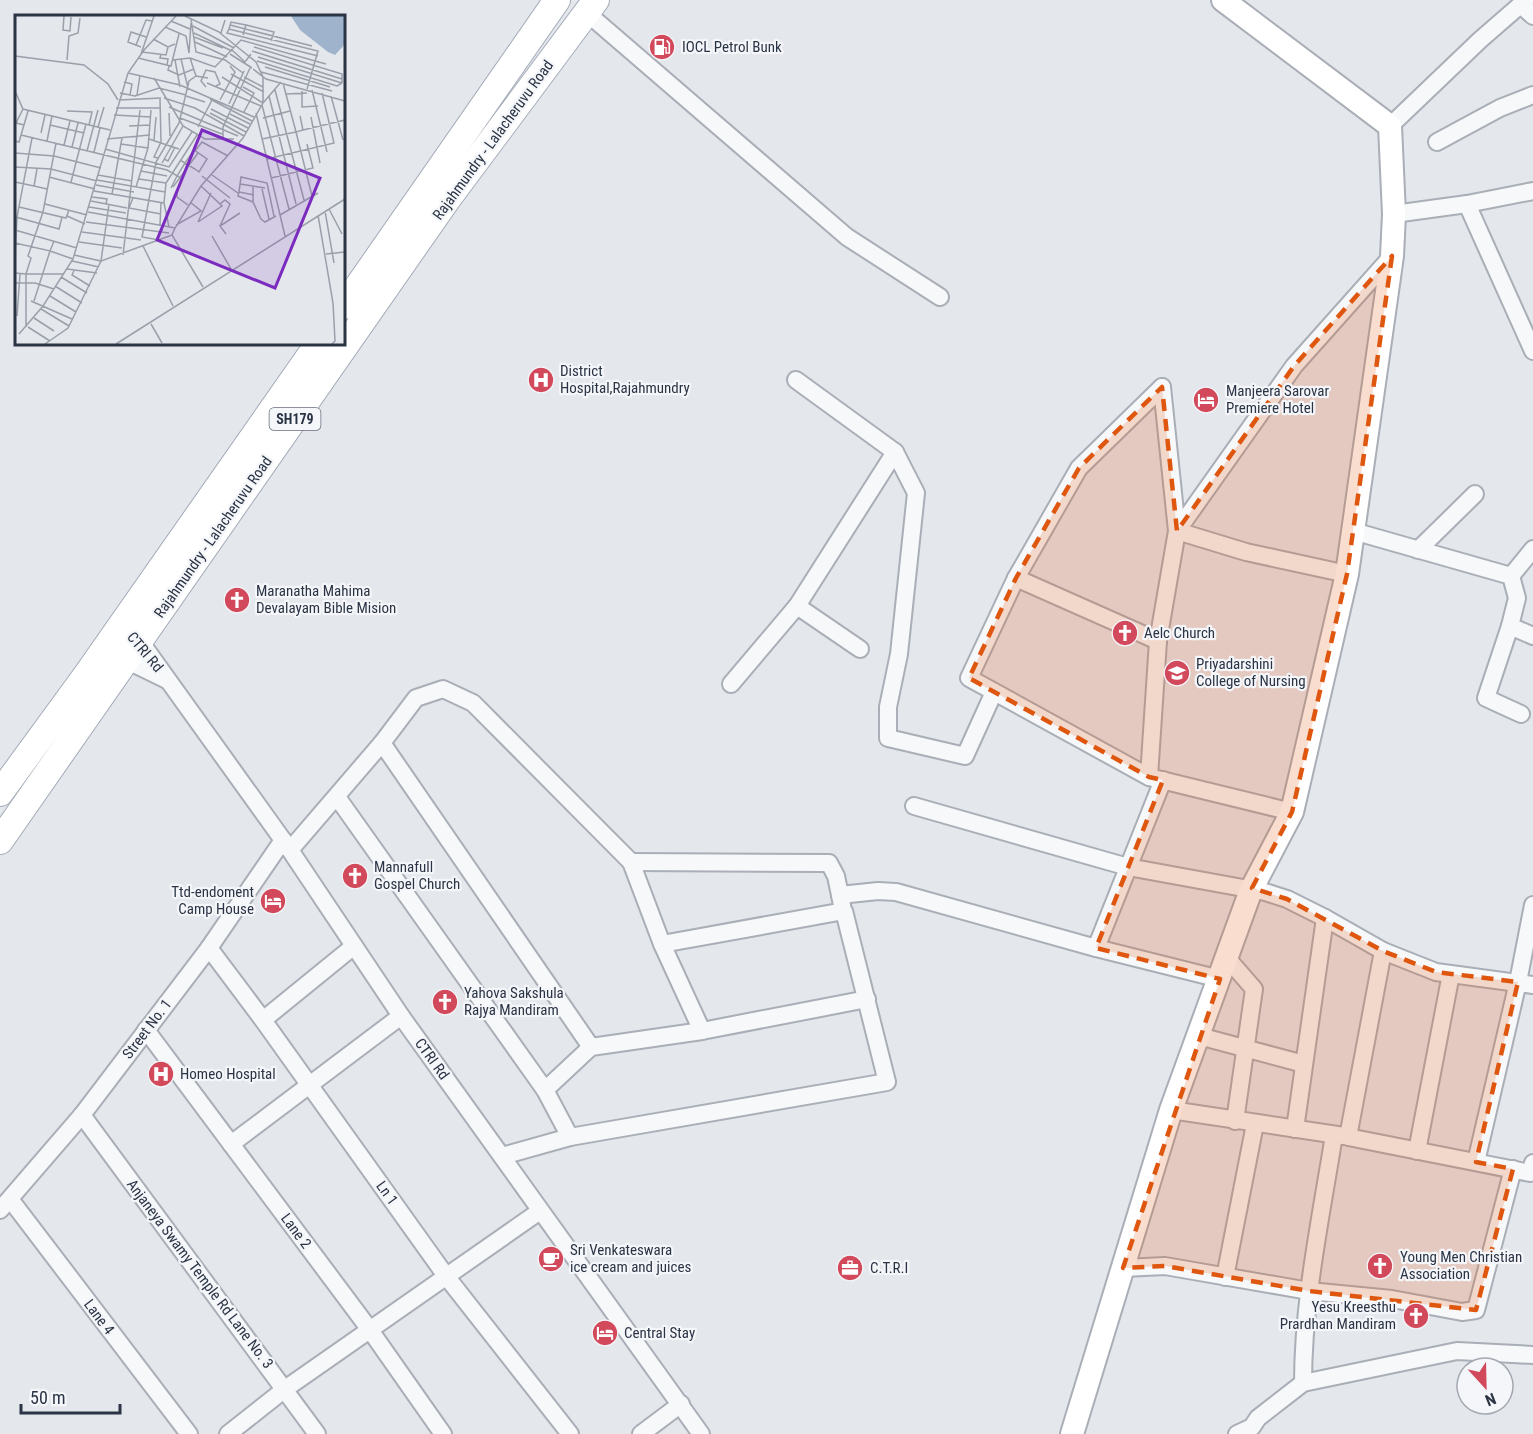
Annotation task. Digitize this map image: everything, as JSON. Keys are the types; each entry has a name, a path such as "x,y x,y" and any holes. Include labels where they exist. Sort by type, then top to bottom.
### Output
{"main road":[{"path":"345,305 557,0"},
{"name":"Rajahmundry - Lalacheruvu Road","path":"345,340 591,7"},
{"name":"SH179","path":"0,793 124,642 317,345"},
{"name":"Rajahmundry - Lalacheruvu Road","path":"0,842 124,642 341,345"}],"street":[{"path":"1224,0 1390,126"},
{"path":"591,7 847,237 940,297"},
{"path":"1072,1434 1171,1110 1251,890 1292,812 1347,574 1392,256 1394,214 1390,126 1480,40 1527,7"},
{"path":"1437,142 1500,108 1533,95"},
{"path":"1394,214 1467,204 1533,191"},
{"path":"1467,204 1533,351"},
{"path":"1177,531 1294,366 1392,256"},
{"path":"796,380 895,452 916,493 899,654 888,707 888,738 965,756 994,692"},
{"path":"1096,948 1128,867 1156,778 1158,641 1177,531 1162,387 1079,468 1016,578 969,678 1156,778 1292,812"},
{"path":"731,684 797,606 895,452"},
{"path":"1418,550 1475,494"},
{"path":"1177,531 1246,552 1347,574"},
{"path":"1353,531 1511,576"},
{"path":"1511,576 1533,549"},
{"path":"1511,576 1517,598 1486,698 1521,714"},
{"path":"1016,578 1158,641"},
{"path":"797,606 860,649"},
{"path":"1510,626 1533,636"},
{"name":"CTRI Rd","path":"124,642 168,680 286,845 401,1016 701,1434"},
{"name":"CTRI Rd","path":"124,642 168,680"},
{"name":"Street No. 1","path":"5,1204 82,1115 286,845 337,797 416,698 443,689 473,702 631,862"},
{"path":"382,743 591,1047"},
{"path":"337,797 544,1090 570,1137"},
{"path":"914,806 1128,867 1287,899 1383,951 1436,972 1525,983"},
{"path":"502,1156 570,1137 887,1082 836,876 829,862 631,862 662,944 702,1030"},
{"path":"662,944 842,903 878,891 896,892 1096,948 1223,968 1254,989 1235,1121"},
{"path":"1476,1162 1525,983 1533,905"},
{"path":"1295,1129 1325,918"},
{"path":"263,1020 354,946"},
{"name":"Ln 1","path":"209,948 446,1276 570,1434"},
{"path":"1303,1383 1303,1349 1309,1291 1383,951"},
{"path":"1417,1150 1451,974"},
{"path":"544,1090 591,1047 702,1030 867,999"},
{"path":"231,1143 401,1016"},
{"name":"Lane 2","path":"146,1030 370,1330 443,1434"},
{"path":"1199,1036 1304,1064"},
{"path":"1171,1110 1341,1136 1530,1173 1533,1162"},
{"name":"Anjaneya Swamy Temple Rd Lane No. 3","path":"82,1115 317,1434"},
{"path":"1225,1277 1255,1124"},
{"path":"1123,1268 1165,1266 1309,1291 1392,1299 1462,1312 1476,1310 1513,1170"},
{"name":"Lane 4","path":"5,1204 189,1434"},
{"path":"228,1434 285,1389 540,1210"},
{"path":"1237,1434 1254,1430 1258,1418 1303,1383 1457,1351 1533,1355"},
{"path":"641,1434 681,1404"}],"highlighted area":[{"path":"1392,256 1347,574 1292,812 1252,888 1287,899 1383,951 1436,972 1518,982 1476,1162 1513,1169 1476,1310 1309,1291 1165,1266 1123,1268 1220,979 1096,948 1163,780 1149,777 969,678 1016,578 1079,468 1162,387 1177,531 1294,366"}],"place":[{"name":"IOCL Petrol Bunk","path":"662,47"},
{"name":"District Hospital,Rajahmundry","path":"541,380"},
{"name":"Manjeera Sarovar Premiere Hotel","path":"1206,400"},
{"name":"Maranatha Mahima Devalayam Bible Mision","path":"237,600"},
{"name":"Aelc Church","path":"1125,633"},
{"name":"Priyadarshini College of Nursing","path":"1177,673"},
{"name":"Mannafull Gospel Church","path":"355,876"},
{"name":"Ttd-endoment Camp House","path":"273,901"},
{"name":"Yahova Sakshula Rajya Mandiram","path":"445,1002"},
{"name":"Homeo Hospital","path":"161,1074"},
{"name":"Sri Venkateswara ice cream and juices","path":"551,1259"},
{"name":"Young Men Christian Association","path":"1380,1266"},
{"name":"C.T.R.I","path":"850,1268"},
{"name":"Yesu Kreesthu Prardhan Mandiram","path":"1416,1316"},
{"name":"Central Stay","path":"605,1333"}]}
